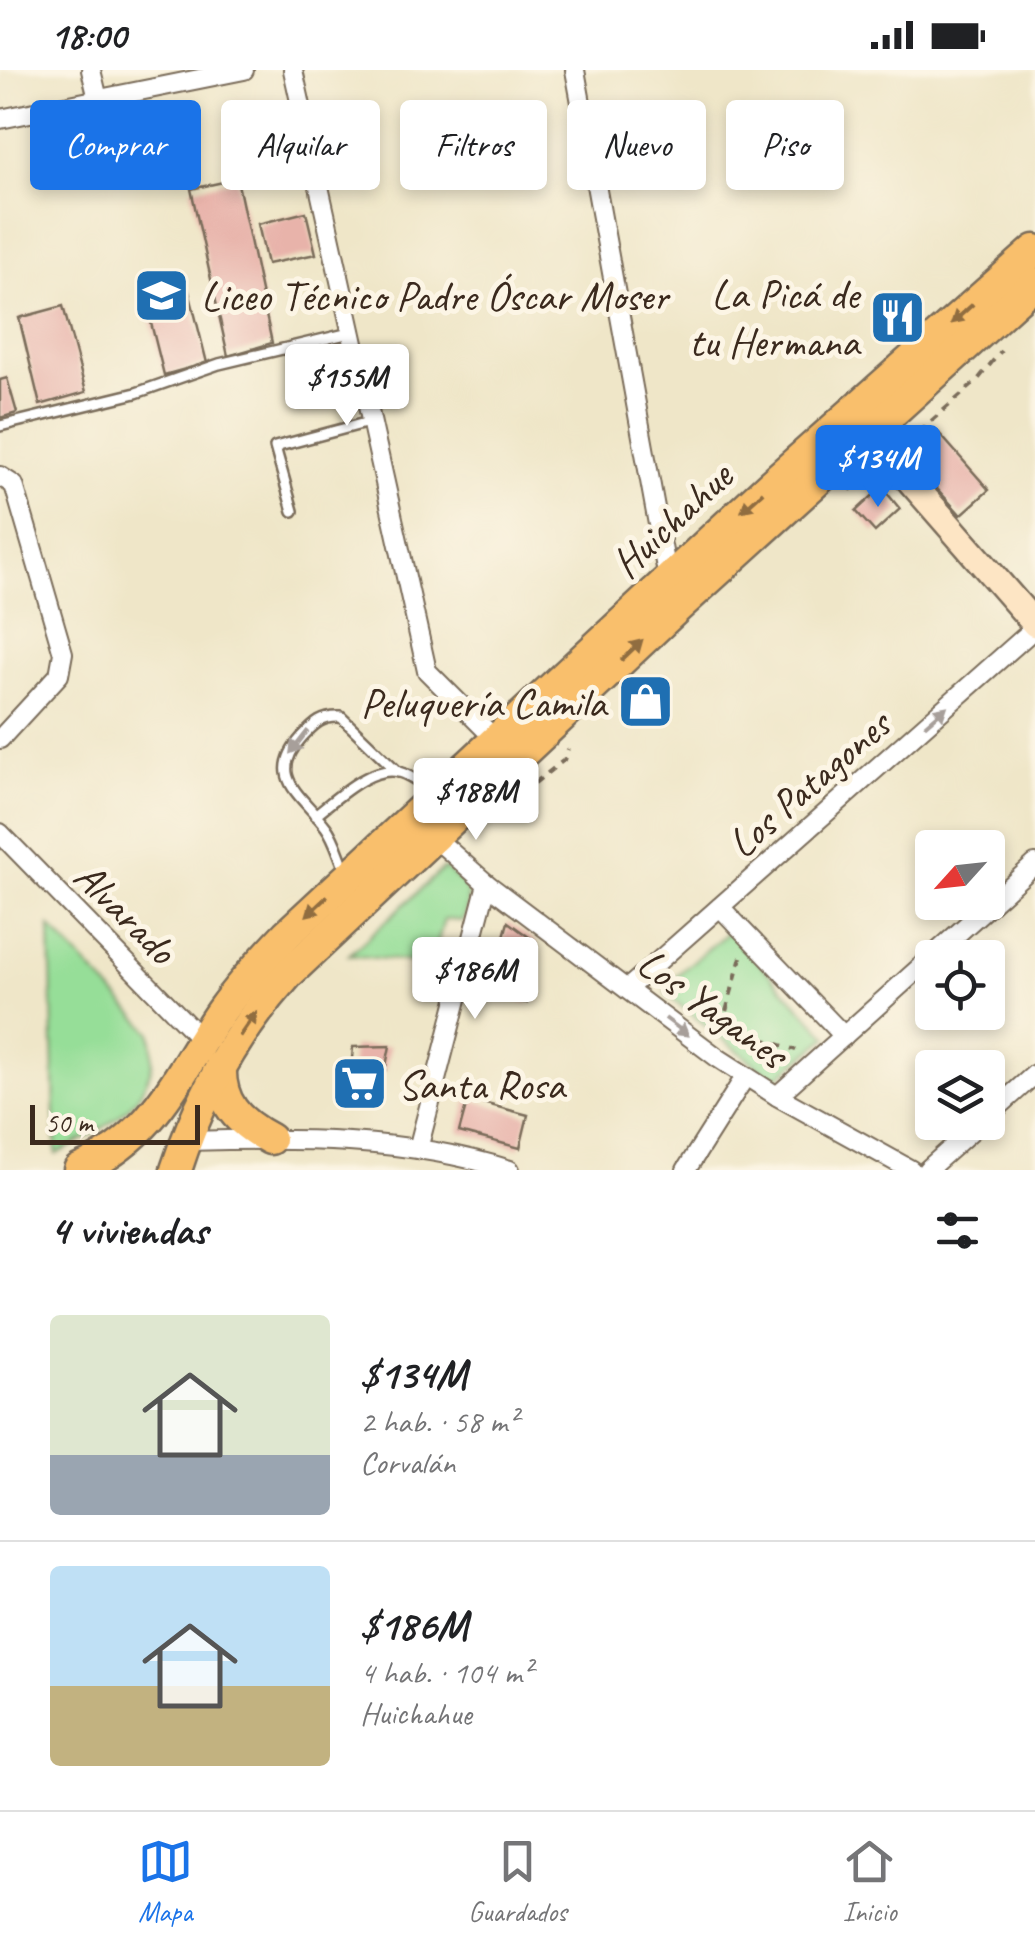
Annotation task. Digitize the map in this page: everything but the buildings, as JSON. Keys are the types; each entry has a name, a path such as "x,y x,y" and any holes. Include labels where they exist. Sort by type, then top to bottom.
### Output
{"main road":[{"name":"Huichahue","path":"79,1170 117,1150 149,1122 176,1086 202,1040 259,964 348,876 668,578 870,435 1035,250"},
{"name":"Huichahue","path":"176,1170 222,1064 246,1025 289,973 678,606 1035,283"},
{"path":"222,1064 222,1088 233,1113 270,1138"}],"street":[{"path":"91,70 98,99"},
{"path":"0,119 244,70"},
{"path":"293,70 427,671 494,738"},
{"path":"575,70 668,578"},
{"path":"870,435 1035,626"},
{"path":"0,476 14,485 62,653 59,675 0,739"},
{"name":"Los Patagones","path":"627,989 1035,626"},
{"path":"414,815 487,884 418,1149"},
{"name":"Alvarado","path":"0,833 202,1040"},
{"path":"777,1096 1035,864"},
{"name":"Los Yaganes","path":"487,884 745,1076 911,1170"},
{"name":"Los Yaganes","path":"720,907 844,1036"},
{"path":"1005,1101 1035,1074"},
{"path":"686,1170 745,1076"},
{"path":"186,1141 270,1138 418,1149 510,1170"},
{"path":"927,1170 961,1140"}],"lane":[{"path":"0,426 136,393 219,364 350,332"},
{"path":"293,511 276,447 370,422"},
{"path":"348,876 328,830 289,783 285,765 290,750 314,724 326,716 342,717 398,772 437,793"},
{"path":"315,815 358,782 398,772"}],"path":[{"path":"850,490 870,435 976,382 1005,343"},
{"path":"511,800 564,760 570,743"},
{"path":"749,938 722,1026 820,1058"}],"green space":[{"path":"444,868 463,885 468,902 463,921 444,919 432,964 349,955"},
{"path":"50,927 151,1032 153,1053 146,1081 127,1109 56,1154"},
{"path":"729,931 828,1037 779,1076 771,1077 666,994 669,982"}],"place":[{"name":"Liceo Técnico Padre Óscar Moser","path":"162,295"},
{"name":"La Picá de tu Hermana","path":"898,317"},
{"name":"Peluquería Camila","path":"645,702"},
{"name":"Santa Rosa","path":"359,1084"}]}
